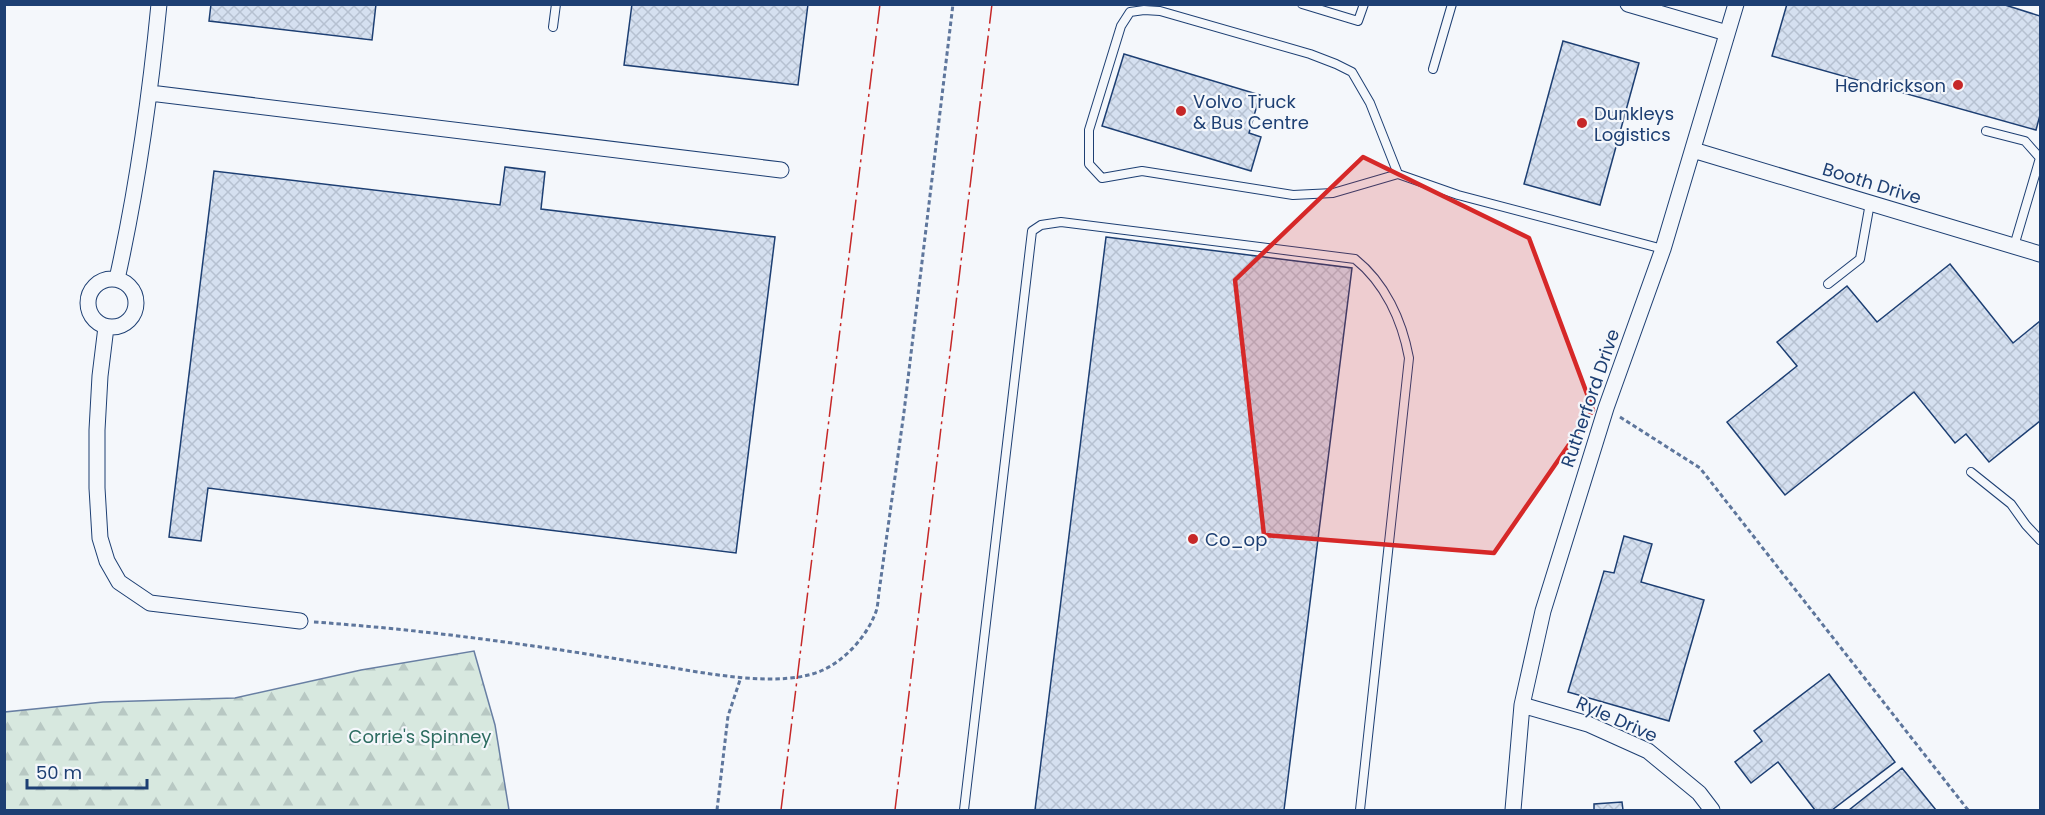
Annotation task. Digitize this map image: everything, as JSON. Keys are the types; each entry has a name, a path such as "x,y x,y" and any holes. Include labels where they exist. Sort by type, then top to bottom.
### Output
{"street":[{"path":"117,279 126,240 150,93 159,4"},
{"path":"1628,4 1727,33"},
{"name":"Rutherford Drive","path":"1513,810 1522,705 1543,611 1606,408 1663,249 1736,4"},
{"path":"150,93 781,170"},
{"name":"Booth Drive","path":"1693,150 2040,254"},
{"path":"105,279 117,279 128,284 133,290 136,305 130,320 115,328 106,327 98,324 88,311 87,302 89,294 98,282 105,279"},
{"path":"106,327 99,386 97,430 100,538 107,561 119,582 150,603 300,621"},
{"name":"Ryle Drive","path":"1522,705 1588,724 1648,751 1699,793 1712,810"}],"lane":[{"path":"553,27 556,4"},
{"path":"1302,4 1358,21 1364,4"},
{"path":"1433,69 1452,4"},
{"path":"1398,174 1362,87 1353,72 1310,54 1160,11 1130,12 1121,26 1089,130 1089,164 1102,178 1142,171 1293,195 1333,193 1398,174 1458,195 1663,249"},
{"path":"1986,131 2025,141 2040,158 2014,246"},
{"path":"1828,284 1860,259 1870,203"},
{"path":"964,810 1032,231 1041,225 1061,222 1355,259 1369,270 1397,314 1409,358 1360,810"},
{"path":"1971,472 2011,504 2040,540"}],"path":[{"path":"300,621 375,626 527,645 764,680 822,671 840,660 855,646 867,631 876,613 904,412 953,4"},
{"path":"1606,408 1700,468 1968,810"},
{"path":"717,810 728,716 741,677"}],"highlighted area":[{"path":"1363,157 1529,238 1593,410 1494,553 1264,535 1235,280"}],"green space":[{"name":"Corrie's Spinney","path":"474,651 495,725 509,810 5,810 5,712 103,702 235,698 361,670"}],"building":[{"path":"211,4 376,4 372,40 209,21"},
{"path":"632,4 808,4 798,85 624,65"},
{"name":"Hendrickson","path":"1787,4 2002,4 2040,16 2040,115 2036,130 1772,56"},
{"name":"Dunkleys Logistics","path":"1563,41 1639,63 1600,205 1524,184"},
{"name":"Volvo Truck & Bus Centre","path":"1124,54 1260,95 1249,133 1261,137 1251,171 1102,126"},
{"path":"505,167 545,172 541,209 775,237 736,553 208,488 201,541 169,537 214,171 500,205"},
{"name":"Co_op","path":"1106,237 1352,268 1284,810 1035,810"},
{"path":"1950,264 2013,343 2040,321 2040,421 1989,462 1966,434 1955,443 1914,392 1785,495 1727,422 1797,366 1777,342 1847,286 1877,322"},
{"path":"1624,536 1652,544 1641,582 1704,600 1669,721 1568,692 1604,571 1614,573"},
{"path":"1829,674 1895,762 1832,810 1815,810 1778,762 1751,783 1735,762 1762,741 1754,731"},
{"path":"1902,768 1936,810 1849,810"},
{"path":"1622,802 1623,810 1594,810 1594,804"}],"power":[{"path":"781,810 880,4"},
{"path":"895,810 992,4"}],"place":[{"name":"Hendrickson","path":"1958,85"},
{"name":"Volvo Truck & Bus Centre","path":"1181,111"},
{"name":"Dunkleys Logistics","path":"1582,123"},
{"name":"Co_op","path":"1193,539"}]}
